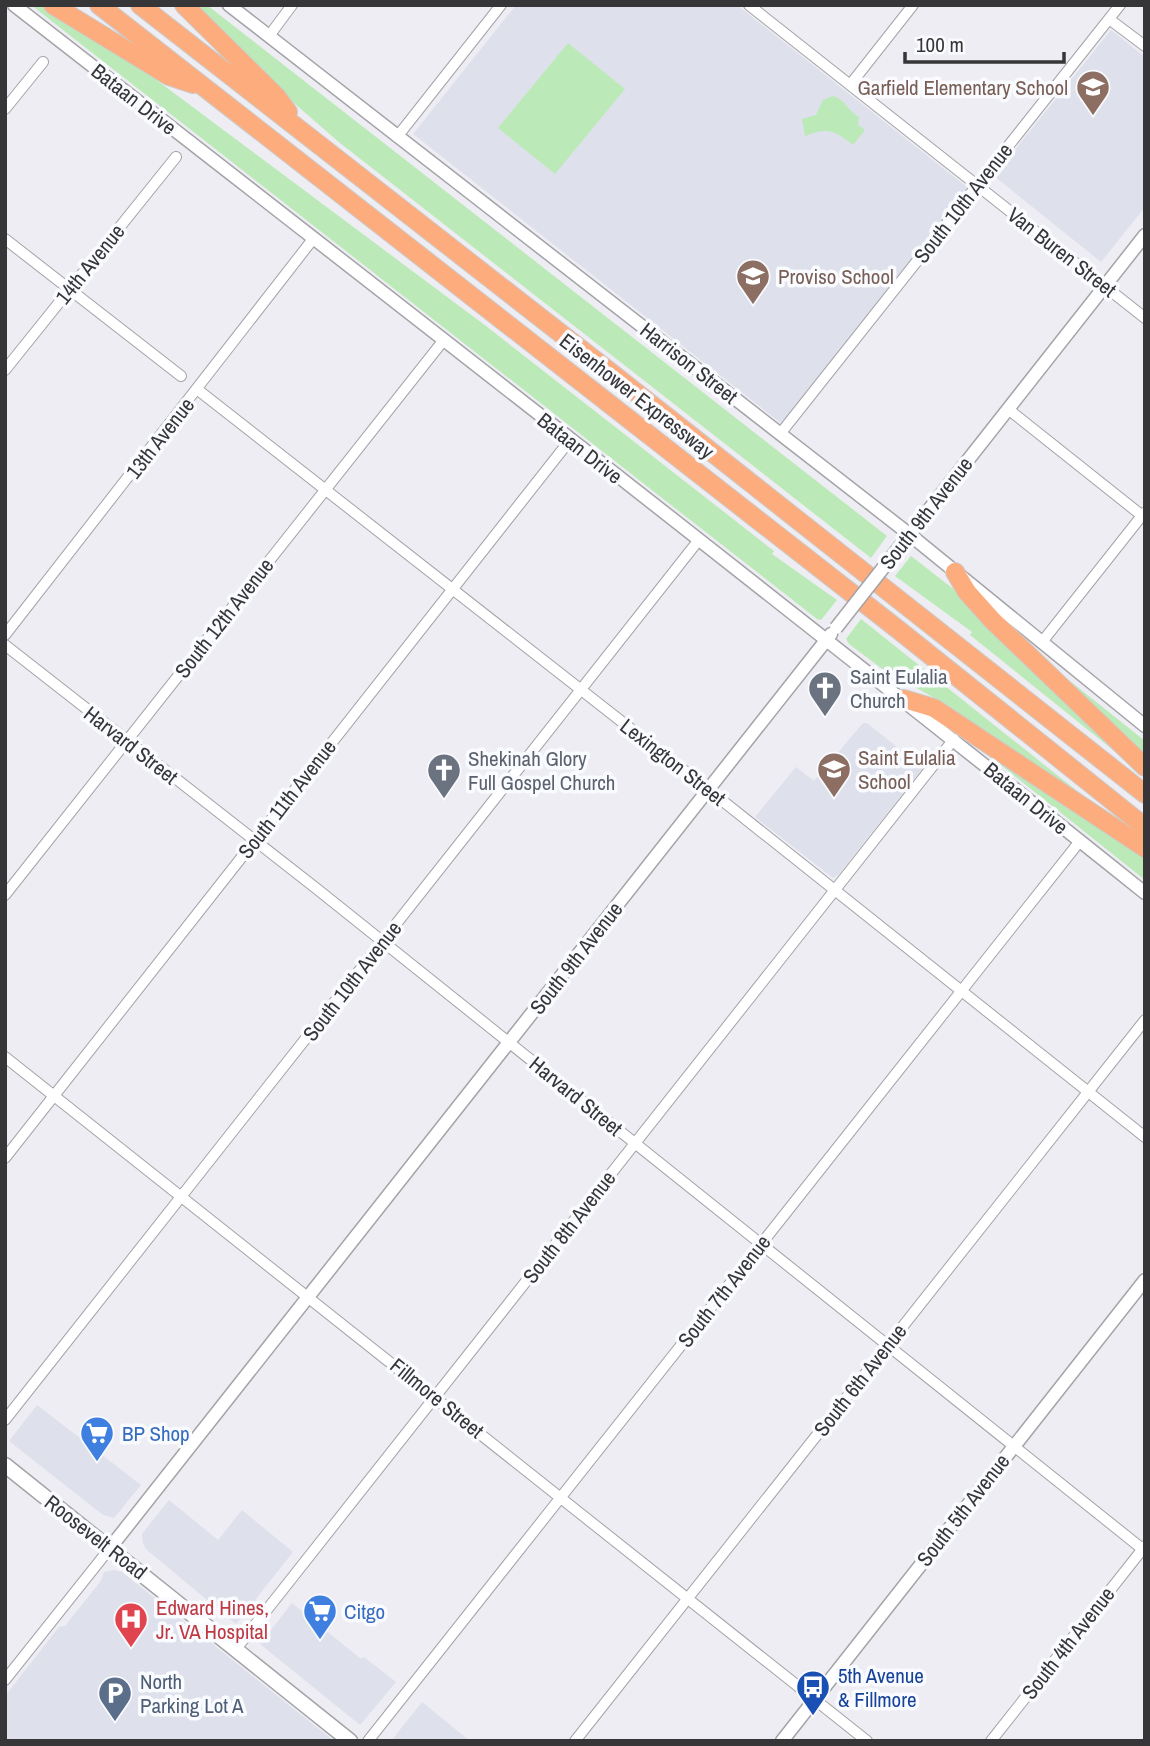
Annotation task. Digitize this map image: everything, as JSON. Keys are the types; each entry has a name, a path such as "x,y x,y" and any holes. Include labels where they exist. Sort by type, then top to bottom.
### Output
{"highway":[{"path":"53,5 169,76 207,89"},
{"name":"Eisenhower Expressway","path":"99,5 900,631 1145,827"},
{"name":"Eisenhower Expressway","path":"140,5 1145,794"},
{"path":"184,5 276,97 305,134"},
{"path":"955,572 967,592 993,621 1145,767"},
{"path":"904,699 934,708 1145,848"}],"main road":[{"name":"Roosevelt Road","path":"5,1465 350,1741"}],"street":[{"name":"Bataan Drive","path":"14,5 904,699 1145,893"},
{"name":"Harrison Street","path":"229,5 909,534 1145,726"},
{"path":"269,36 292,5"},
{"path":"397,137 501,5"},
{"name":"Van Buren Street","path":"749,5 1145,318"},
{"path":"849,85 913,5"},
{"name":"South 10th Avenue","path":"780,434 1120,5"},
{"path":"1109,19 1145,46"},
{"path":"5,109 43,62"},
{"name":"14th Avenue","path":"5,370 176,157"},
{"name":"South 9th Avenue","path":"5,1680 1145,235"},
{"path":"5,239 181,376"},
{"name":"13th Avenue","path":"5,635 313,239"},
{"name":"South 12th Avenue","path":"5,895 443,341"},
{"name":"Lexington Street","path":"198,390 709,790 1145,1137"},
{"path":"1008,409 1144,515 1042,642"},
{"name":"South 11th Avenue","path":"5,1158 570,440"},
{"name":"South 10th Avenue","path":"5,1420 698,541"},
{"name":"Harvard Street","path":"5,645 1144,1548"},
{"name":"South 8th Avenue","path":"236,1649 954,739"},
{"name":"South 7th Avenue","path":"368,1741 1080,841"},
{"name":"South 6th Avenue","path":"575,1741 1145,1020"},
{"name":"Fillmore Street","path":"5,1057 867,1741"},
{"name":"South 5th Avenue","path":"782,1741 1145,1280"},
{"name":"South 4th Avenue","path":"991,1741 1144,1548"}],"shaded area":[{"name":"Proviso School","path":"516,5 737,5 968,188 782,424 413,134"},
{"name":"Garfield Elementary School","path":"1111,30 1145,57 1145,207 1101,262 994,176"},
{"name":"Saint Eulalia School","path":"863,723 867,723 923,768 839,874 833,878 755,817 796,767 814,781"},
{"path":"37,1405 141,1485 114,1518 103,1515 9,1441"},
{"path":"169,1500 218,1540 242,1510 293,1552 236,1624 143,1544 142,1534"},
{"name":"Edward Hines, Jr. VA Hospital","path":"104,1572 122,1572 334,1741 5,1741 5,1696 59,1627 65,1626 100,1582"},
{"path":"292,1603 361,1659 364,1657 396,1682 360,1725 260,1644"},
{"path":"422,1702 470,1741 391,1741"}],"green space":[{"path":"31,5 44,5 111,46 486,326 774,551 772,554 837,600 821,620 817,619"},
{"path":"191,5 207,5 887,536 871,558 340,143 264,77"},
{"path":"568,43 625,89 555,174 498,128"},
{"path":"833,96 859,117 858,125 865,130 853,145 831,132 805,136 802,119 816,115 823,100"},
{"path":"911,556 956,591 1121,751 1118,754 970,635 972,632 895,576"},
{"path":"861,619 1096,806 938,700 881,668 849,644 846,639"},
{"path":"1004,624 1042,654 1040,657 1145,741 1145,759"},
{"path":"933,713 1145,855 1145,880 967,738 965,741"}],"place":[{"name":"Garfield Elementary School","path":"1093,117"},
{"name":"Proviso School","path":"753,306"},
{"name":"Saint Eulalia Church","path":"825,718"},
{"name":"Saint Eulalia School","path":"834,799"},
{"name":"Shekinah Glory Full Gospel Church","path":"444,800"},
{"name":"BP Shop","path":"97,1463"},
{"name":"Citgo","path":"320,1641"},
{"name":"Edward Hines, Jr. VA Hospital","path":"131,1649"},
{"name":"5th Avenue & Fillmore","path":"813,1717"},
{"name":"North Parking Lot A","path":"115,1723"}]}
